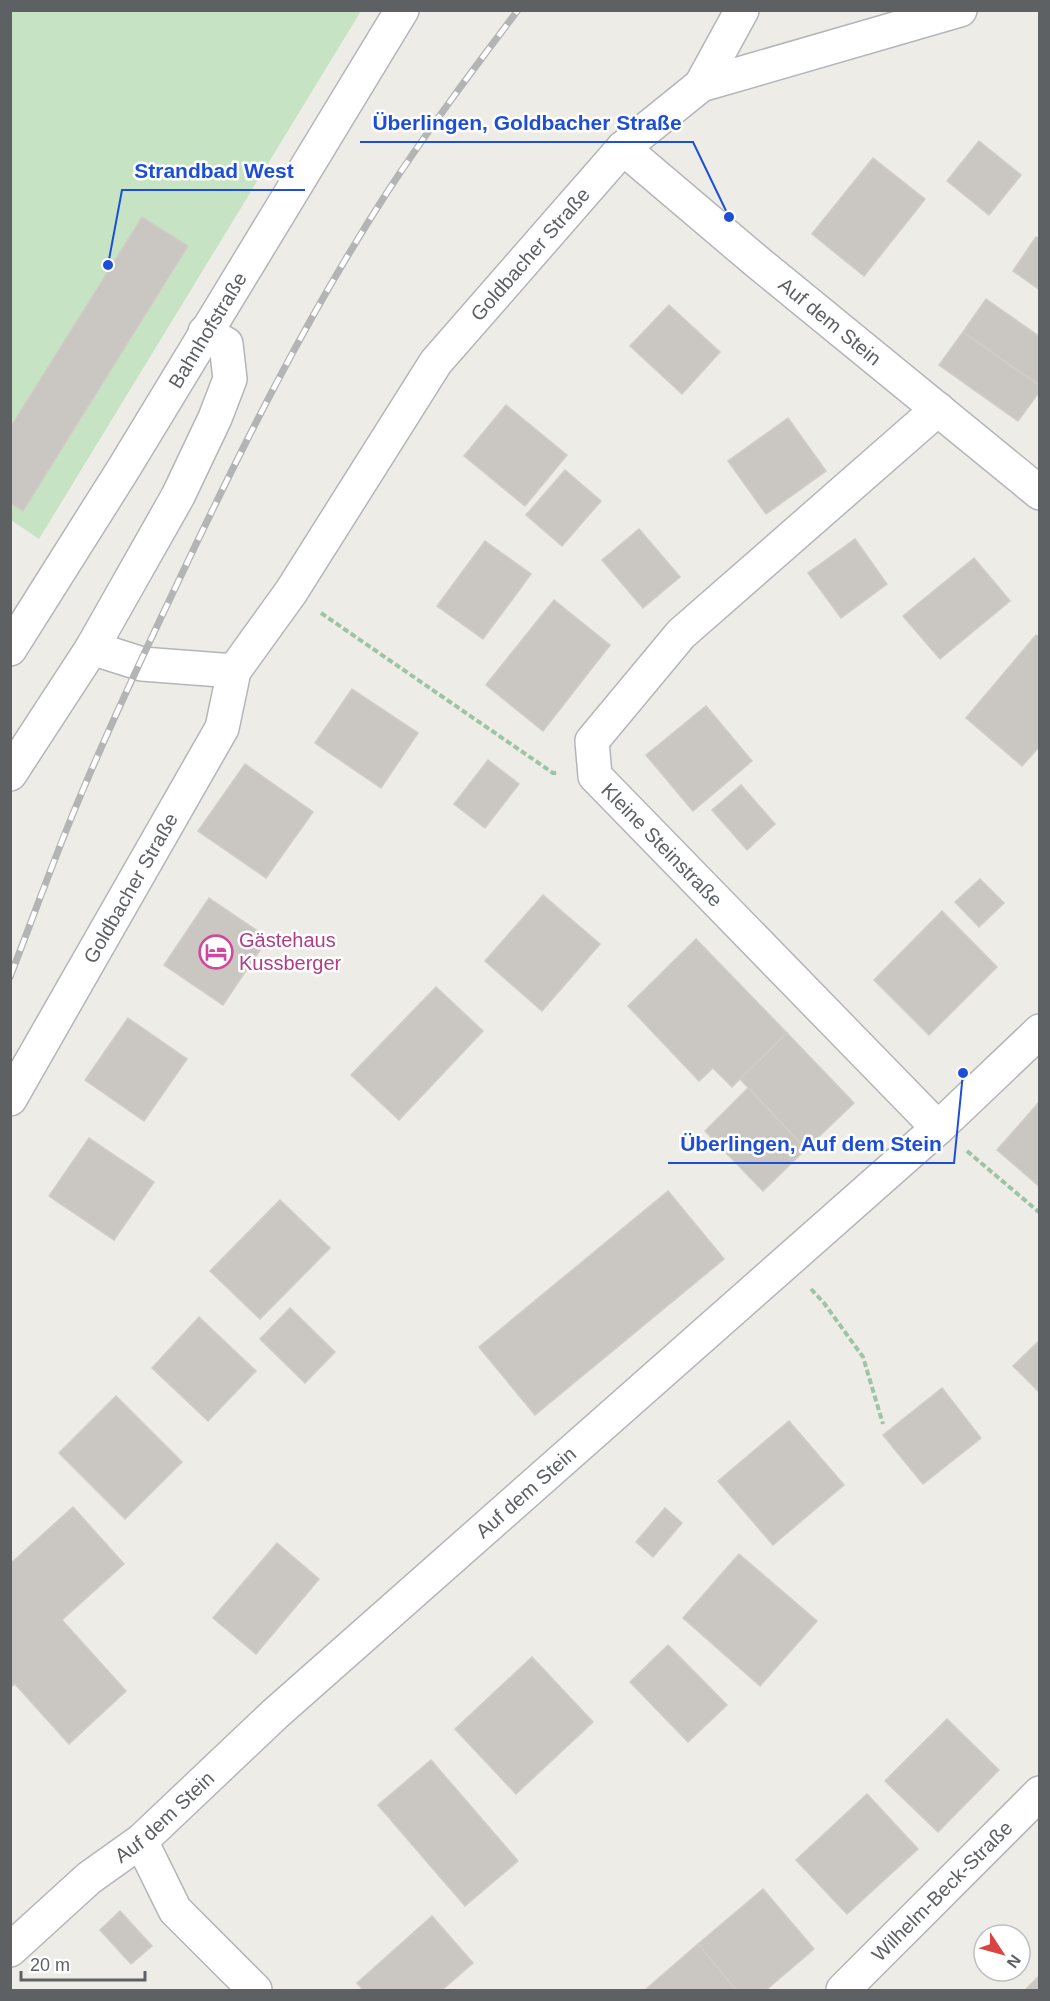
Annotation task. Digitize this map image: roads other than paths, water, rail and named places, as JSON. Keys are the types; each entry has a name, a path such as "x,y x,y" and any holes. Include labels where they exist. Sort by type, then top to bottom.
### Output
{"street":[{"name":"Bahnhofstraße","path":"10,649 124,468 402,10"},
{"path":"701,85 742,10"},
{"name":"Goldbacher Straße","path":"10,1099 222,728 234,671 291,592 436,362 623,148 701,85 960,10"},
{"name":"Auf dem Stein","path":"623,148 755,260 1040,493"},
{"path":"10,774 92,648 178,496 215,418 230,379 226,344 205,332"},
{"name":"Kleine Steinstraße","path":"938,409 681,634 592,741 595,776 938,1128"},
{"path":"92,648 142,664 234,671"},
{"name":"Auf dem Stein","path":"10,1950 89,1878 141,1841 275,1714 938,1128 1040,1031"},
{"name":"Wilhelm-Beck-Straße","path":"843,1990 1040,1793"},
{"path":"141,1841 175,1910 255,1990"}],"railway":[{"path":"10,977 63,838 105,739 250,433 329,288 386,194 434,124 518,10"}],"place":[{"name":"Überlingen, Goldbacher Straße","path":"729,217"},
{"name":"Strandbad West","path":"108,265"},
{"name":"Gästehaus Kussberger","path":"216,952"},
{"name":"Überlingen, Auf dem Stein","path":"963,1073"}]}
